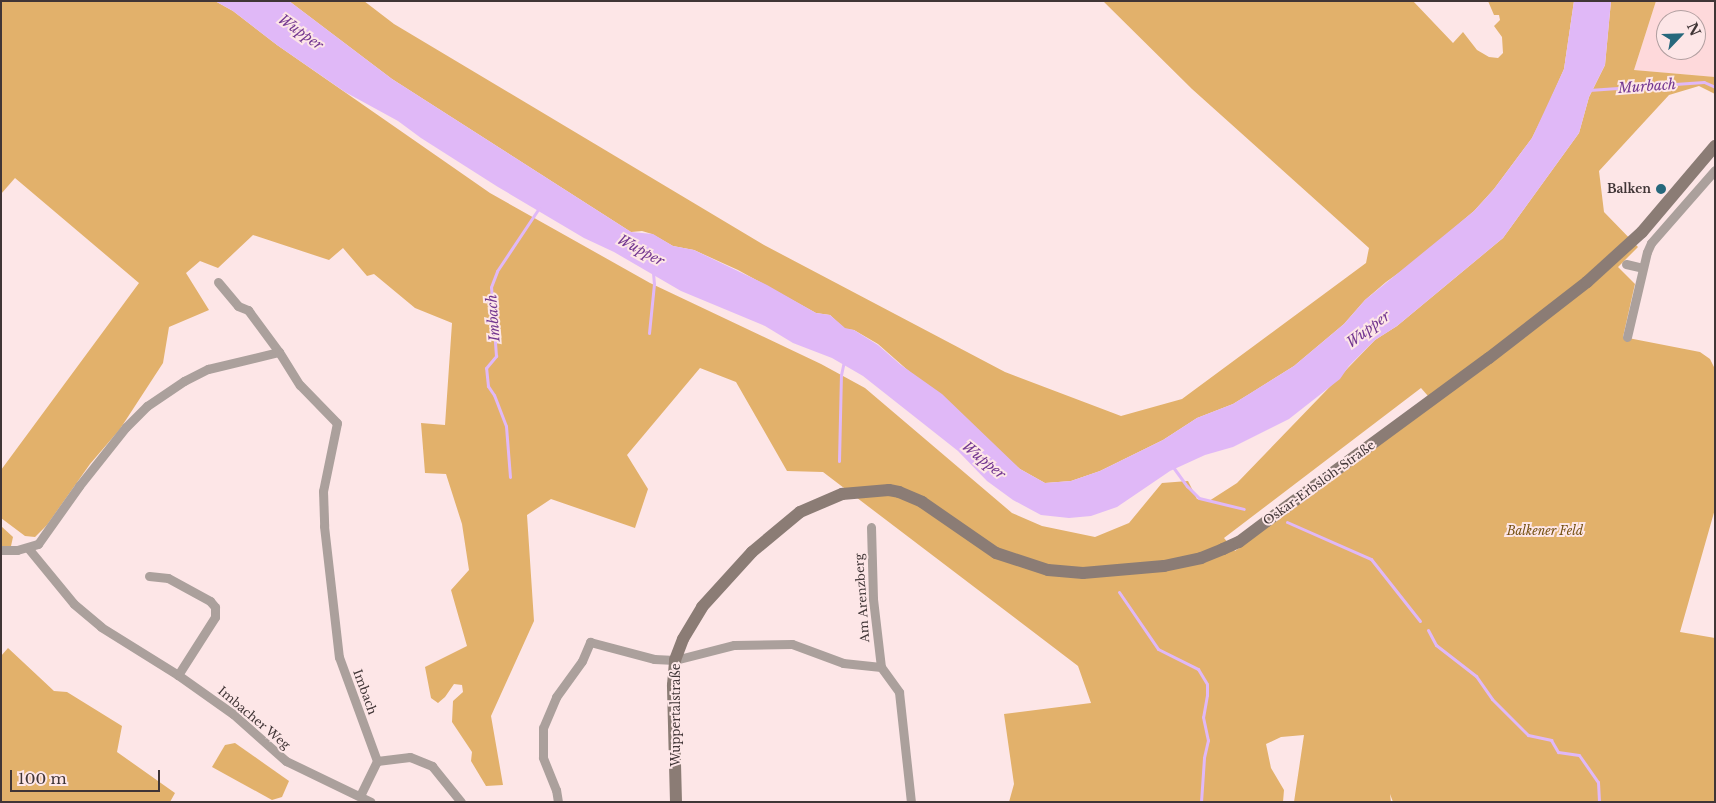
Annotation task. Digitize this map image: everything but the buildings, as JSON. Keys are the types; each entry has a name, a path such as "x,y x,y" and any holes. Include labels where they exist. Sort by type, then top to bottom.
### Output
{"main road":[{"name":"Oskar-Erbslöh-Straße","path":"842,494 889,490 898,492 922,502 996,553 1048,570 1083,573 1164,566 1183,563 1223,549 1239,542 1520,335 1587,282 1642,232 1715,146"},
{"name":"Wuppertalstraße","path":"676,802 675,660 683,639 702,607 752,552 800,512 842,494"}],"street":[{"path":"1627,337 1651,243 1715,170"},
{"path":"1626,264 1644,268"},
{"name":"Imbach","path":"218,282 238,306 248,310 279,352 300,385 337,424 322,492 336,637 339,657 377,761"},
{"path":"1,550 28,548 38,544 79,486 126,427 147,406 184,381 208,369 279,352"},
{"name":"Am Arenzberg","path":"871,528 873,599 880,667"},
{"name":"Imbacher Weg","path":"28,548 63,592 87,615 117,638 178,675 233,714 286,761 371,802"},
{"path":"149,576 168,578 210,601 215,607 215,617 178,675"},
{"path":"558,802 556,790 542,757 543,728 556,696 582,661 590,642 654,659 675,660 734,645 792,644 843,663 880,667 900,692 911,802"},
{"path":"360,796 377,761 410,757 432,766 462,802"}],"shaded area":[{"path":"1656,1 1715,1 1715,77 1634,70"}],"green space":[{"name":"Balkener Feld","path":"1,1 215,1 233,11 277,45 490,193 650,283 821,364 865,388 1012,513 1042,526 1095,537 1129,523 1162,483 1188,481 1197,499 1209,501 1237,483 1375,340 1397,326 1503,238 1579,133 1589,97 1605,65 1611,1 1656,1 1634,70 1715,77 1715,94 1699,86 1669,95 1599,171 1604,212 1638,247 1618,267 1635,284 1623,337 1700,352 1710,359 1715,369 1715,509 1680,632 1715,638 1715,802 1393,802 1390,794 1391,802 1294,802 1304,735 1281,737 1266,744 1271,768 1284,790 1283,802 1009,802 1014,784 1004,714 1091,703 1078,666 823,472 787,471 736,382 700,368 627,455 648,489 635,528 551,499 527,515 534,621 491,716 503,785 486,786 471,761 472,752 452,722 453,701 463,692 462,685 454,684 438,703 431,698 425,667 467,646 451,590 469,570 462,524 446,474 425,473 421,423 445,425 452,323 415,308 374,274 367,276 343,248 329,260 253,235 218,268 200,261 186,273 209,310 169,327 163,363 120,429 90,464 47,525 35,537 25,536 1,518 1,470 139,283 15,178 1,194","holes":["1421,388 1435,404 1235,551 1224,538"]},
{"path":"289,1 364,1 394,24 764,245 1005,372 1121,416 1182,399 1366,263 1369,248 1192,89 1103,1 1413,1 1453,43 1463,32 1477,50 1489,57 1498,58 1503,53 1502,37 1494,26 1500,20 1499,15 1494,15 1488,1 1574,1 1564,69 1545,112 1532,138 1494,189 1474,211 1414,262 1365,300 1344,324 1294,366 1233,404 1197,418 1163,440 1100,471 1071,481 1045,483 1020,469 878,344 854,330 845,329 830,315 816,313 738,270 694,250 673,246 652,234 642,231 631,232 392,79"},
{"path":"1,526 13,537 11,546 1,547"},
{"path":"8,648 54,691 67,692 122,726 117,752 175,793 170,802 1,802 1,656"},
{"path":"235,743 289,781 282,797 272,800 212,767 225,745"}],"water":[{"name":"Wupper","path":"215,1 289,1 392,79 631,232 653,234 673,246 694,250 767,285 816,313 830,315 845,328 854,330 878,345 901,365 942,394 1020,469 1045,483 1071,481 1100,471 1163,440 1197,418 1233,404 1294,366 1344,324 1365,300 1474,211 1494,189 1532,138 1564,69 1574,1 1611,1 1605,65 1589,97 1579,133 1503,238 1397,326 1375,340 1349,366 1340,379 1289,419 1233,447 1205,455 1170,471 1117,507 1091,516 1069,518 1041,515 1013,500 987,481 958,451 863,376 832,358 793,343 765,326 681,291 614,252 584,238 498,187 421,138 398,121 345,92 277,45 233,11"}],"waterway":[{"name":"Murbach","path":"1589,90 1704,82 1715,87"},
{"name":"Imbach","path":"510,477 506,426 494,395 488,386 486,368 496,356 491,287 497,271 539,208"},
{"name":"Wupper","path":"649,333 654,284 653,272"},
{"path":"839,461 841,375 844,361"},
{"path":"1173,467 1199,498 1244,509"},
{"path":"1287,522 1371,559 1420,621"},
{"path":"1119,592 1158,649 1198,669 1207,684 1203,717 1208,740 1204,758 1201,802"},
{"path":"1428,630 1436,645 1476,676 1492,699 1528,735 1551,740 1558,752 1579,755 1598,782 1599,802"}],"place":[{"name":"Balken","path":"1661,189"}]}
